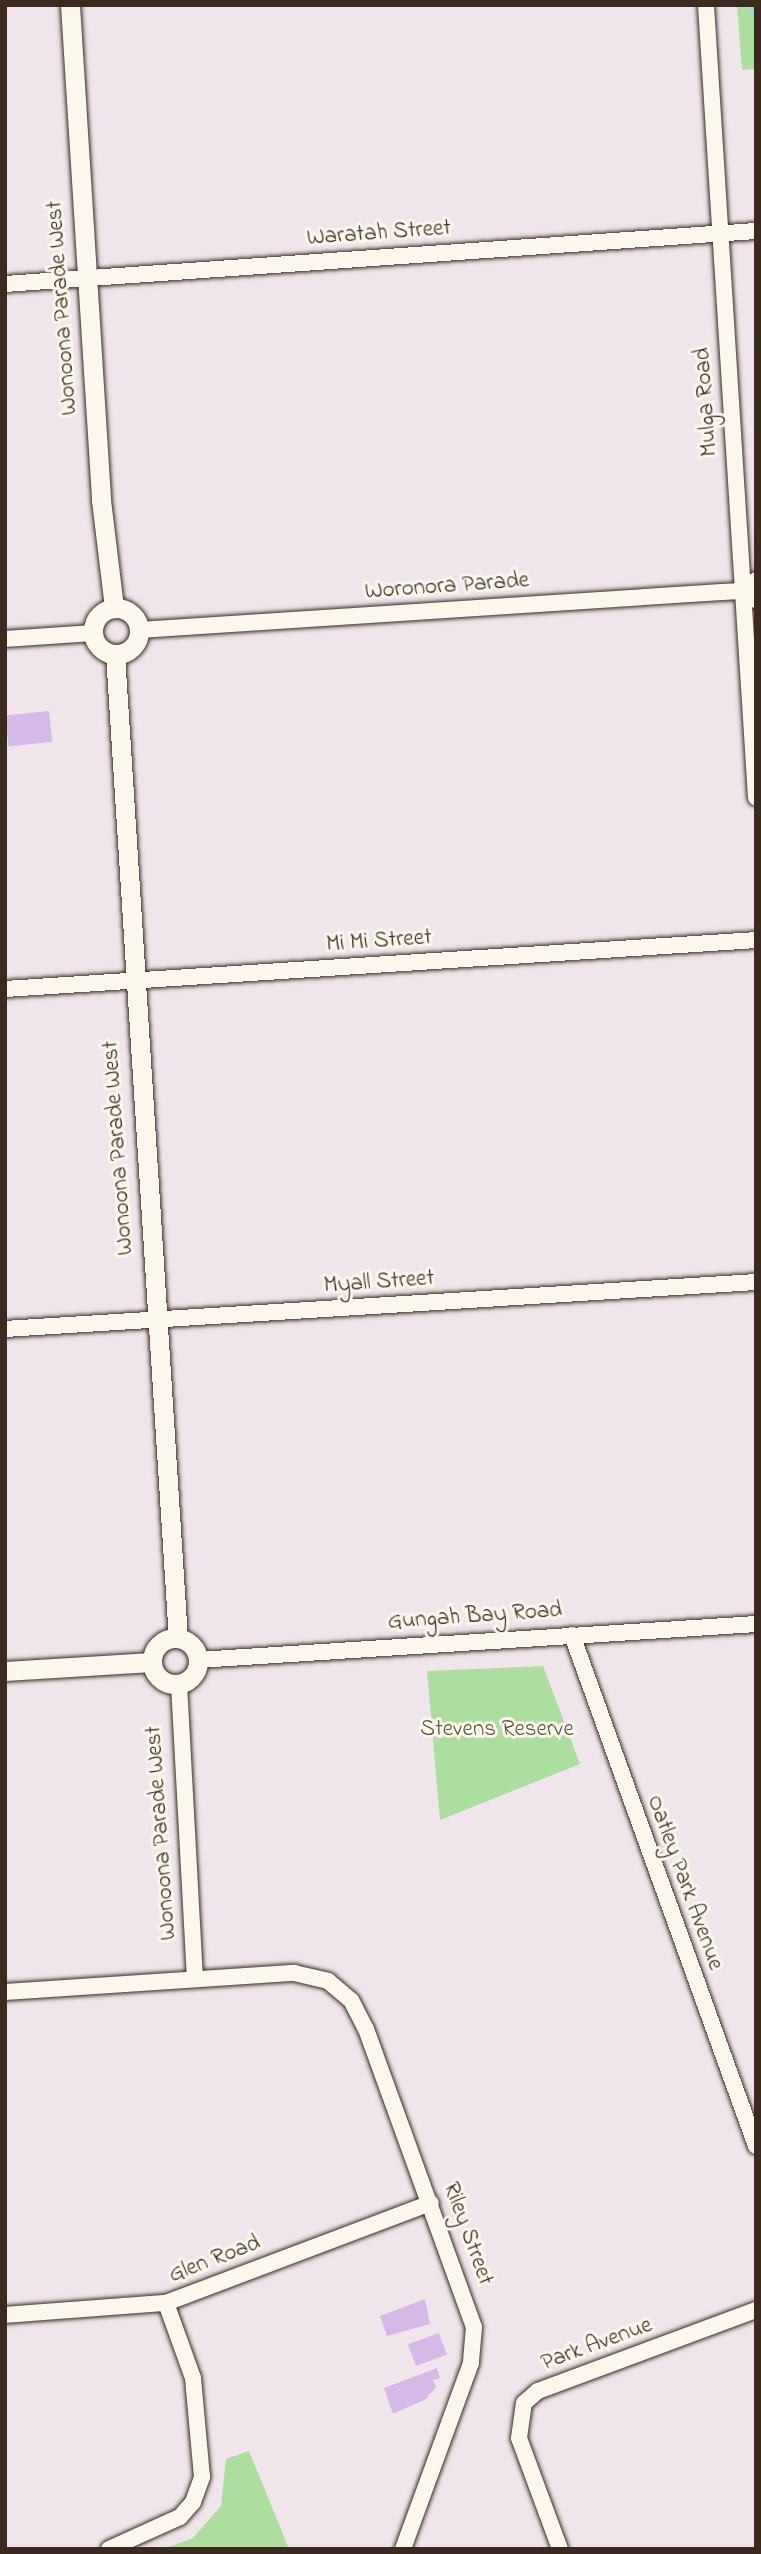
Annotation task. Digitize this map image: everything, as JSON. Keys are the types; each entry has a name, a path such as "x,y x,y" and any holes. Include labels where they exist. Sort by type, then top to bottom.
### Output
{"street":[{"name":"Wonoona Parade West","path":"70,5 86,278 114,608"},
{"name":"Mulga Road","path":"706,5 719,233 749,596 756,797"},
{"name":"Waratah Street","path":"5,284 756,231"},
{"path":"749,596 756,580"},
{"name":"Woronora Parade","path":"139,630 749,596"},
{"path":"114,608 128,611 139,630 130,650 115,654 102,650 93,634 96,619 114,608"},
{"path":"5,639 93,634"},
{"name":"Wonoona Parade West","path":"115,654 133,981 178,1638"},
{"name":"Mi Mi Street","path":"5,989 756,940"},
{"name":"Myall Street","path":"5,1329 756,1282"},
{"name":"Gungah Bay Road","path":"198,1660 756,1624"},
{"name":"Oatley Park Avenue","path":"572,1635 756,2146"},
{"path":"178,1638 190,1643 198,1660 191,1679 178,1684 163,1682 152,1662 159,1644 178,1638"},
{"path":"5,1671 152,1662"},
{"name":"Wonoona Parade West","path":"178,1684 195,1979"},
{"name":"Riley Street","path":"5,1992 294,1973 328,1981 345,1993 359,2013 431,2203 468,2304 475,2344 402,2549"},
{"name":"Glen Road","path":"5,2315 166,2303 431,2203"},
{"path":"109,2549 180,2517 193,2502 202,2477 193,2378 166,2303"},
{"name":"Park Avenue","path":"560,2549 519,2438 518,2414 524,2403 538,2391 756,2310"}],"green space":[{"path":"737,5 756,5 756,69 742,70"},
{"name":"Stevens Reserve","path":"543,1666 580,1764 440,1820 427,1671"},
{"path":"249,2451 289,2549 163,2549 193,2538 221,2506 226,2459"}],"building":[{"path":"49,711 52,742 8,746 5,716"},
{"path":"425,2299 430,2324 387,2336 380,2316"},
{"path":"439,2333 447,2355 416,2366 408,2344"},
{"path":"437,2368 440,2378 433,2380 436,2387 426,2399 393,2414 384,2388"}],"waterway":[{"path":"751,12 756,12"}]}
